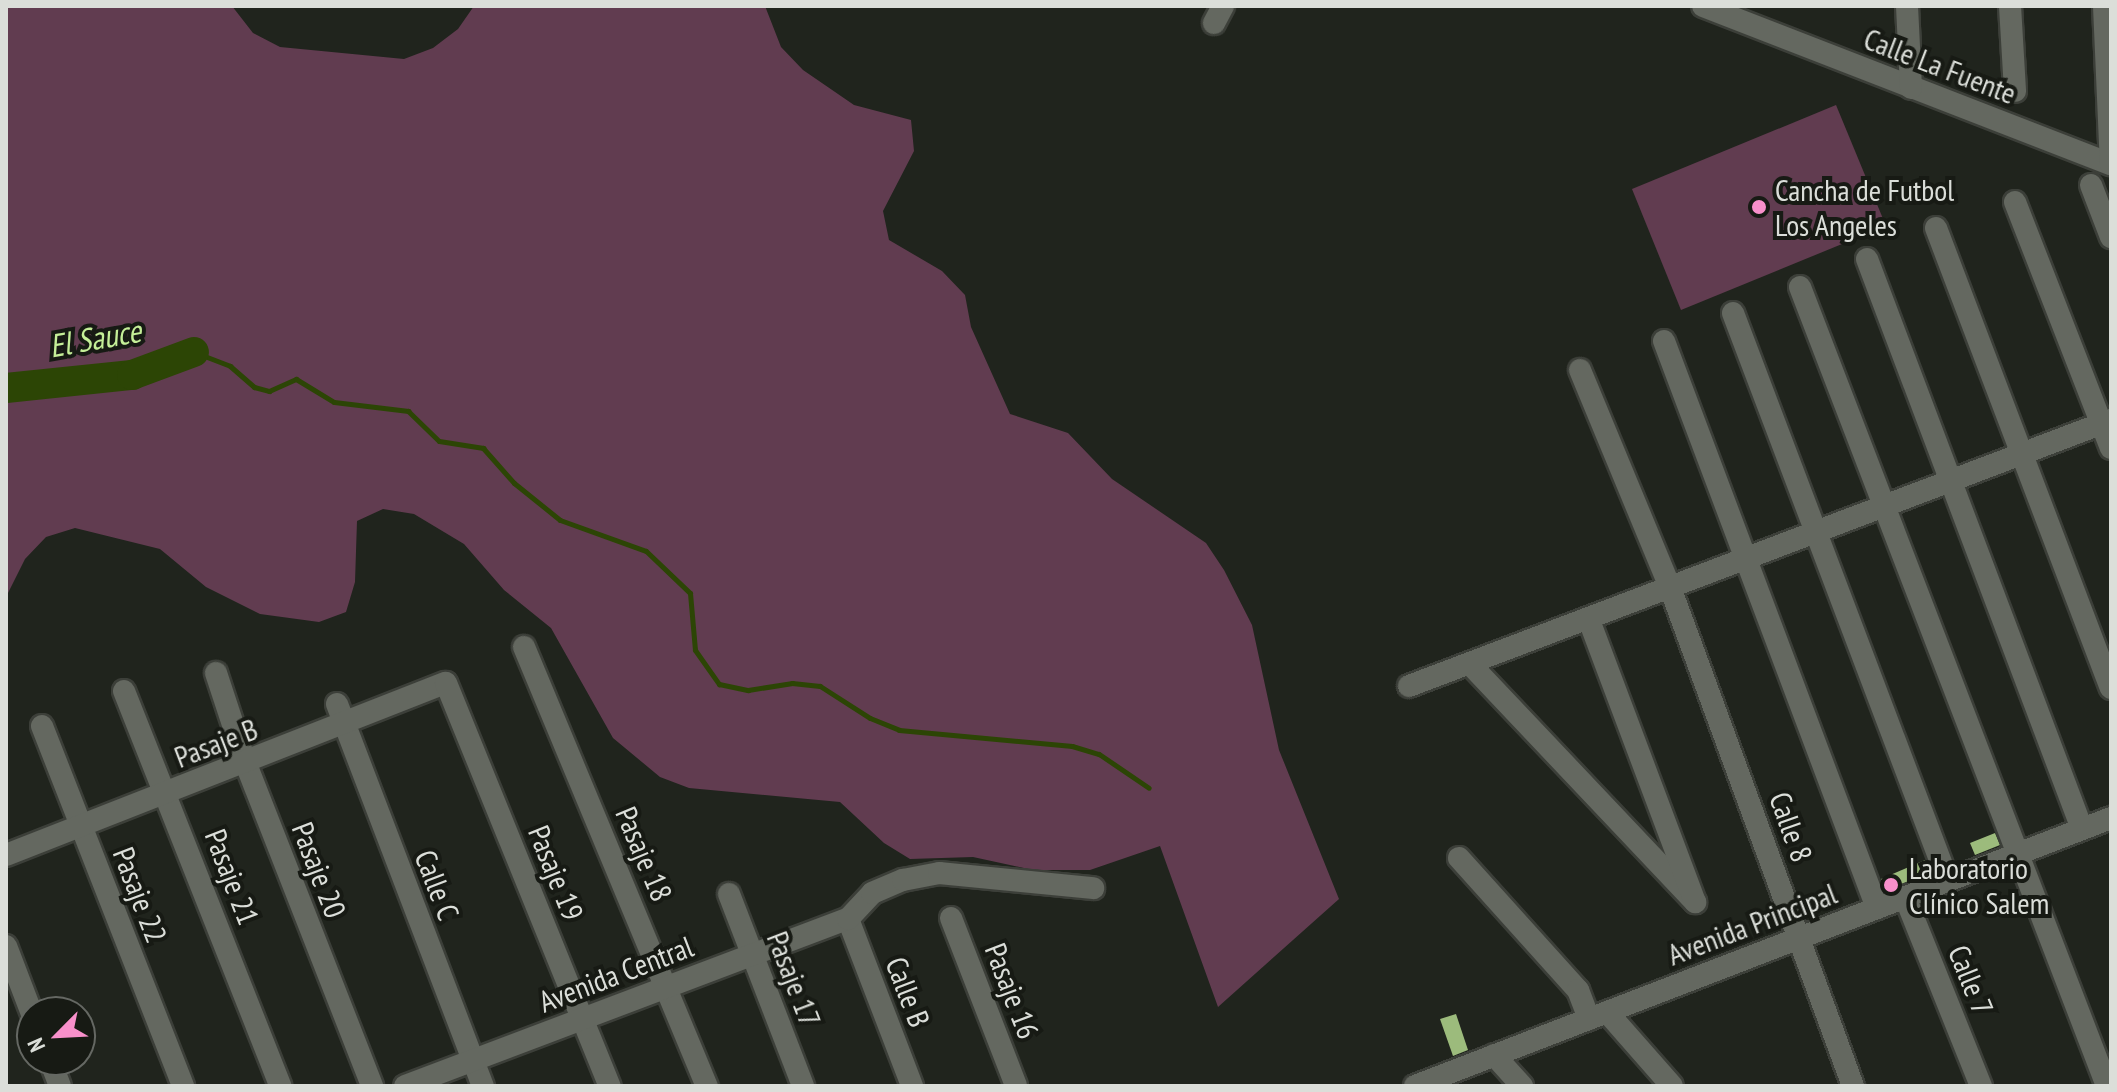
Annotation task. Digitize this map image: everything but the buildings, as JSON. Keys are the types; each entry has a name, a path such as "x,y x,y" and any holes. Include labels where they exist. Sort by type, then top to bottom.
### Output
{"street":[{"name":"Calle La Fuente","path":"1703,6 1750,15 1911,88 2111,164"},
{"path":"1907,6 1911,88"},
{"path":"2010,6 2015,91"},
{"path":"2104,6 2111,164"},
{"path":"2091,185 2111,237"},
{"path":"2015,202 2106,422 2111,448"},
{"path":"1936,228 2111,688"},
{"path":"1867,259 2082,829"},
{"path":"1800,287 2107,1086"},
{"path":"1733,313 1948,881"},
{"path":"1664,341 1877,908"},
{"name":"Calle 8","path":"1580,370 1671,590 1853,1086"},
{"path":"1409,686 1819,534 2106,422"},
{"path":"1470,664 1695,902 1589,620"},
{"name":"Pasaje 18","path":"524,647 707,1086"},
{"name":"Pasaje 20","path":"216,673 246,764 372,1086"},
{"name":"Pasaje B","path":"6,855 344,726 446,683"},
{"name":"Pasaje 19","path":"446,683 610,1086"},
{"name":"Pasaje 21","path":"124,691 168,793 280,1086"},
{"name":"Calle C","path":"337,704 483,1086"},
{"name":"Pasaje 22","path":"42,726 183,1086"},
{"name":"Avenida Principal","path":"1415,1086 2111,818"},
{"path":"1459,858 1598,1015 1672,1086"},
{"path":"848,919 872,893 939,873 1093,888"},
{"name":"Pasaje 17","path":"729,894 803,1086"},
{"name":"Calle 7","path":"1905,897 1981,1086"},
{"name":"Pasaje 16","path":"951,918 1016,1086"},
{"name":"Avenida Central","path":"405,1086 848,919"},
{"name":"Calle B","path":"848,919 912,1086"},
{"path":"6,946 25,996"},
{"path":"1494,1055 1522,1086"}],"shaded area":[{"path":"6,6 232,6 253,33 280,47 404,59 433,48 458,29 474,6 765,6 781,47 803,70 854,105 911,120 914,151 883,211 889,240 942,271 965,295 971,327 1010,414 1068,433 1112,479 1206,543 1224,570 1252,625 1279,750 1339,899 1218,1007 1160,846 1090,870 1033,870 973,857 910,859 884,843 840,802 689,788 660,777 613,738 551,628 504,590 464,544 414,514 383,509 357,521 355,582 346,612 319,622 260,614 206,587 160,549 75,528 46,537 25,559 6,597"},
{"name":"Cancha de Futbol Los Angeles","path":"1836,105 1886,226 1681,310 1632,189"}],"waterway":[{"path":"194,352 230,366 254,387 269,391 296,379 334,402 408,411 439,441 483,448 514,483 560,520 646,551 690,593 695,650 719,684 748,690 792,683 820,686 870,718 899,730 1072,746 1099,754 1149,788"},
{"name":"El Sauce","path":"6,388 132,375 194,352"}],"place":[{"name":"Cancha de Futbol Los Angeles","path":"1759,207"},
{"name":"Laboratorio Clínico Salem","path":"1891,885"}]}
